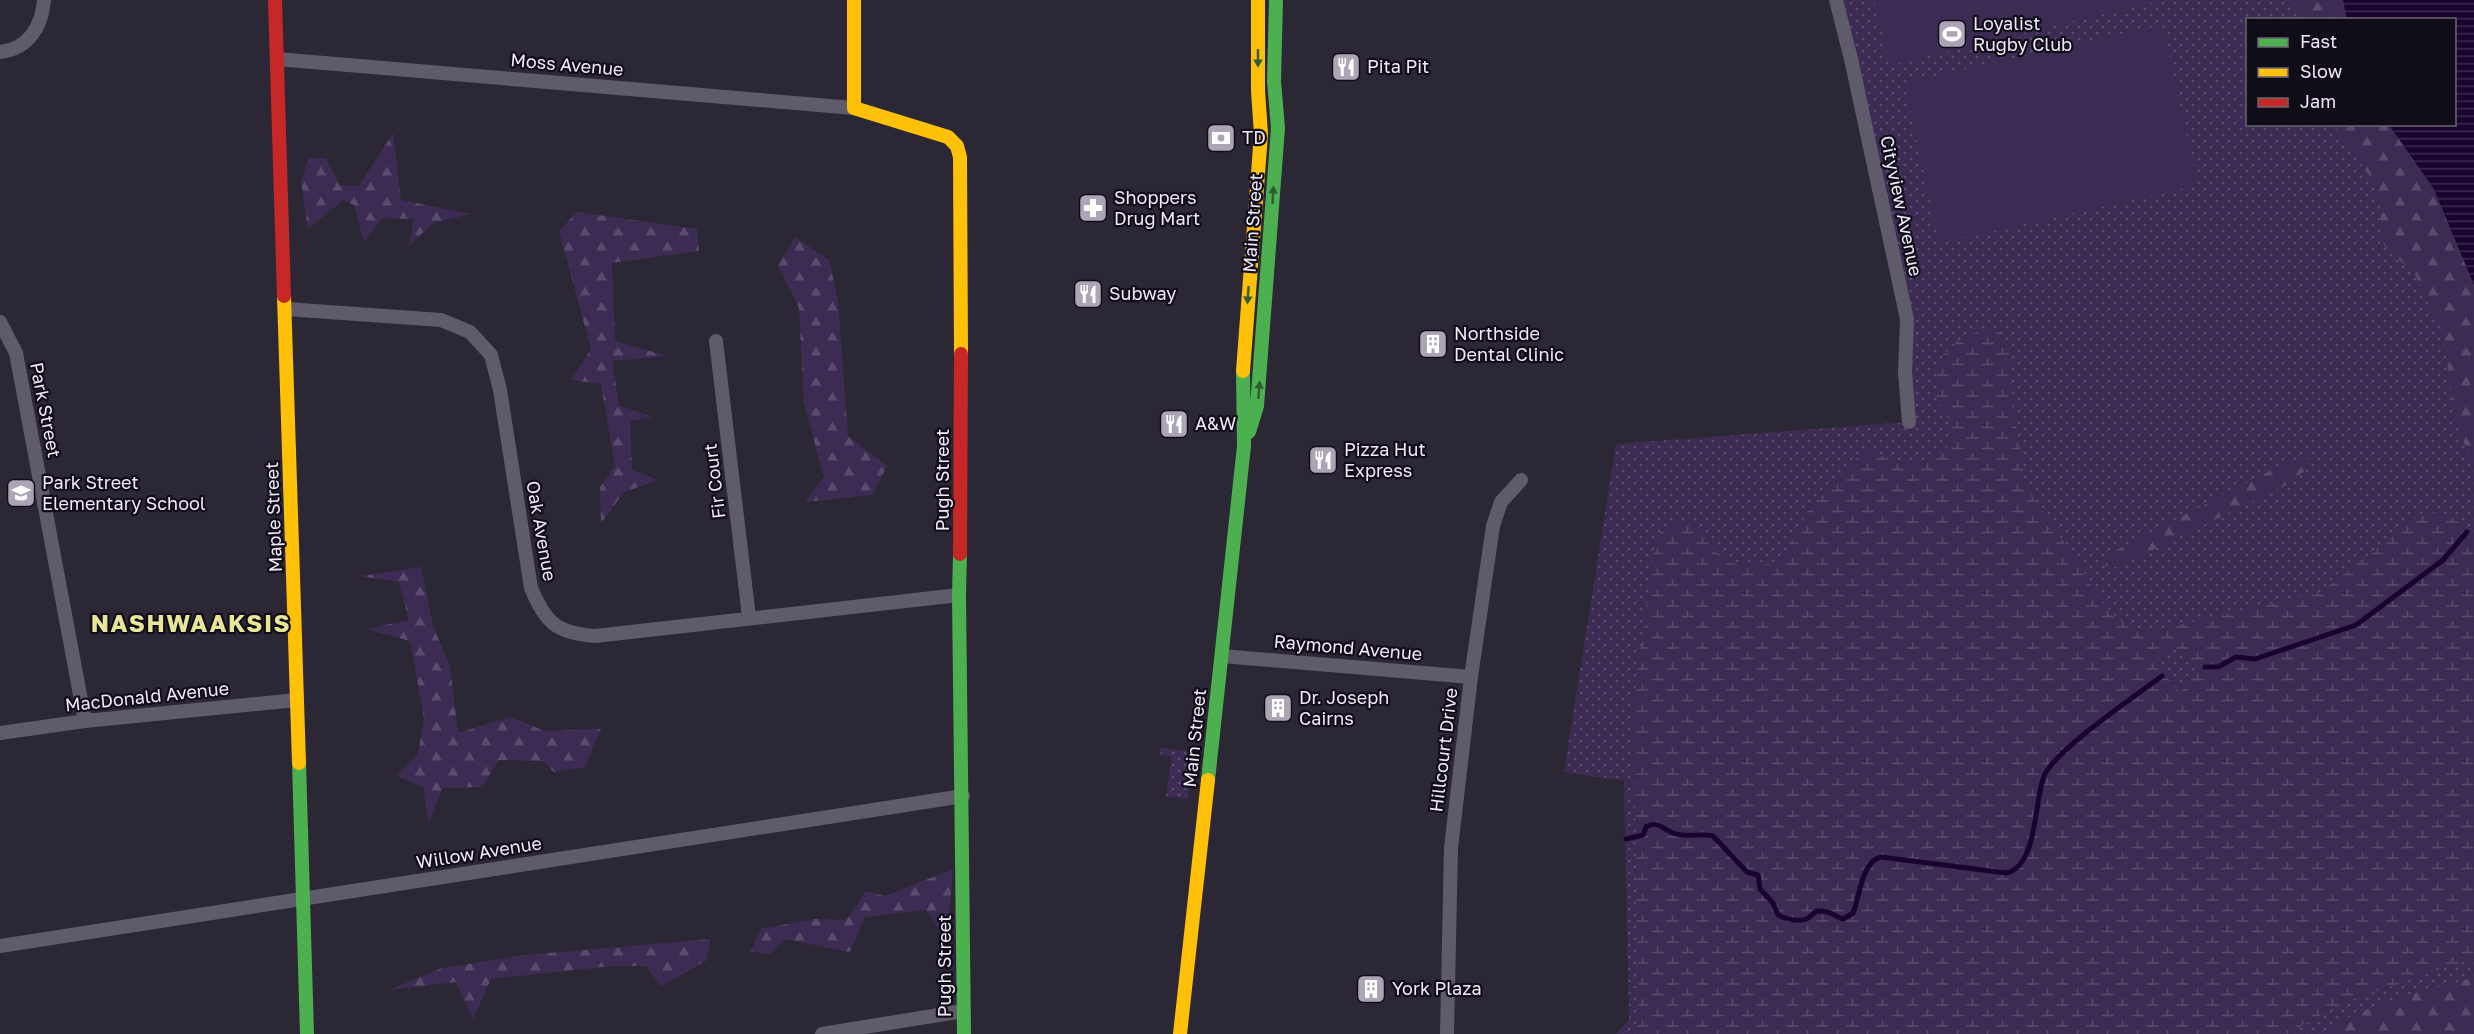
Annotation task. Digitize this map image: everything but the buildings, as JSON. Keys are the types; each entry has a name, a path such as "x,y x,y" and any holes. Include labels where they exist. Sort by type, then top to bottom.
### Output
{"street":[{"path":"0,52 10,51 33,36 40,21 44,0"},
{"name":"Maple Street","path":"275,0 307,1034"},
{"path":"854,0 854,108"},
{"name":"Main Street","path":"1180,1034 1244,446 1242,364 1249,274 1255,234 1261,134 1258,91 1258,0"},
{"name":"Main Street","path":"1244,446 1257,406 1271,236 1278,128 1274,81 1276,0"},
{"name":"Cityview Avenue","path":"1836,0 1851,59 1907,320 1905,372 1909,422"},
{"name":"Moss Avenue","path":"277,59 854,108"},
{"name":"Pugh Street","path":"854,108 942,134 953,140 959,151 961,539 959,595 964,1034"},
{"name":"Oak Avenue","path":"286,309 441,320 470,332 490,355 500,390 531,588 540,610 555,626 574,634 595,636 959,595"},
{"name":"Park Street","path":"0,322 16,354 85,721"},
{"name":"Fir Court","path":"716,341 749,617"},
{"name":"Hillcourt Drive","path":"1447,1034 1451,848 1470,677 1493,526 1501,502 1521,480"},
{"name":"Raymond Avenue","path":"1222,656 1470,677"},
{"name":"MacDonald Avenue","path":"0,733 85,721 297,700"},
{"name":"Willow Avenue","path":"0,946 963,796"},
{"path":"822,1034 963,1011"}],"green space":[{"path":"1836,0 2343,0 2347,18 2246,18 2246,126 2390,126 2474,285 2474,1034 1616,1034 1629,1019 1624,781 1564,772 1616,444 1909,422 1907,319"},
{"name":"Loyalist Rugby Club","path":"1874,0 2153,0 2154,2 1890,65"},
{"path":"2293,0 2343,0 2347,18 2302,18"},
{"path":"2162,25 2198,185 1940,243 1904,83"},
{"path":"2335,126 2390,126 2434,189 2474,285 2474,466 2457,426 2442,332 2416,276 2384,245 2377,187"},
{"path":"393,133 401,200 470,214 433,223 409,246 414,219 382,218 364,242 354,205 343,200 308,229 301,181 309,158 326,158 340,186 359,186"},
{"path":"577,212 697,229 699,251 612,263 615,341 667,356 612,361 619,405 652,417 630,421 632,470 659,480 624,492 601,523 600,487 615,466 601,384 571,380 591,349 559,231"},
{"path":"795,237 829,260 838,300 848,436 887,466 872,495 805,502 824,477 804,404 799,308 778,266"},
{"path":"1984,329 2000,332 2009,353 2012,396 2025,486 2083,570 2099,599 2119,620 2147,632 2321,592 2421,514 2446,514 2464,528 2474,543 2474,958 2343,1003 2287,1034 1636,1034 1639,1021 1633,707 1655,541 1667,526 1674,523 1688,524 1701,532 1727,561 1745,566 1774,562 1788,549 1813,504 1864,451 1874,450 1892,460 1901,462 1920,461 1938,454 1947,448 1951,427 1936,395 1937,375 1943,355 1958,341","holes":["2173,649 2190,657 2195,672 2181,693 2153,663"]},
{"path":"2312,458 2311,466 2288,484 2117,567 2104,567 2111,553 2289,461"},
{"path":"421,567 433,626 450,667 458,733 510,717 545,731 601,729 585,767 554,772 543,761 499,760 482,787 442,788 429,824 423,787 397,776 418,754 424,718 410,641 366,629 409,620 399,582 360,576"},
{"path":"1161,748 1193,752 1188,799 1166,797 1172,756 1160,755"},
{"path":"953,869 949,915 938,928 926,910 865,917 850,952 785,939 770,955 751,951 760,929 815,919 846,920 866,891 885,896"},
{"path":"711,939 706,961 661,986 646,966 611,966 491,979 473,1019 456,982 389,990 442,968 526,955"},
{"path":"2474,977 2474,1034 2320,1034 2337,1023 2375,1006"}],"shaded area":[{"path":"2343,0 2474,0 2474,285 2434,189 2390,126 2456,126 2456,18 2347,18"}],"waterway":[{"path":"2205,667 2218,667 2236,657 2255,659 2356,625 2443,560 2467,532"},
{"path":"1626,839 1643,835 1646,827 1654,824 1678,834 1713,836 1747,872 1758,875 1760,889 1773,903 1778,915 1797,920 1810,917 1818,911 1843,919 1853,913 1865,873 1874,860 1881,857 2006,873 2016,868 2024,858 2033,831 2044,776 2051,765 2080,738 2162,676"}],"traffic: fast":[{"path":"1249,432 1257,406 1278,128 1274,81 1276,0"},
{"path":"1208,780 1244,446 1243,371"},
{"path":"960,554 964,1034"},
{"path":"299,763 307,1034"}],"traffic: slow":[{"path":"854,0 854,108 948,137 957,146 960,157 961,354"},
{"path":"1243,371 1261,134 1258,91 1258,0"},
{"path":"284,296 299,763"},
{"path":"1180,1034 1208,780"}],"traffic: jam":[{"path":"275,0 284,296"},
{"path":"960,554 961,354"}],"place":[{"name":"Loyalist Rugby Club","path":"1952,34"},
{"name":"Pita Pit","path":"1346,67"},
{"name":"TD","path":"1221,138"},
{"name":"Shoppers Drug Mart","path":"1093,208"},
{"name":"Subway","path":"1088,294"},
{"name":"Northside Dental Clinic","path":"1433,344"},
{"name":"A&W","path":"1174,424"},
{"name":"Pizza Hut Express","path":"1323,460"},
{"name":"Park Street Elementary School","path":"21,493"},
{"name":"Dr. Joseph Cairns","path":"1278,708"},
{"name":"York Plaza","path":"1371,989"}],"district":[{"name":"NASHWAAKSIS","path":"191,624"}]}
